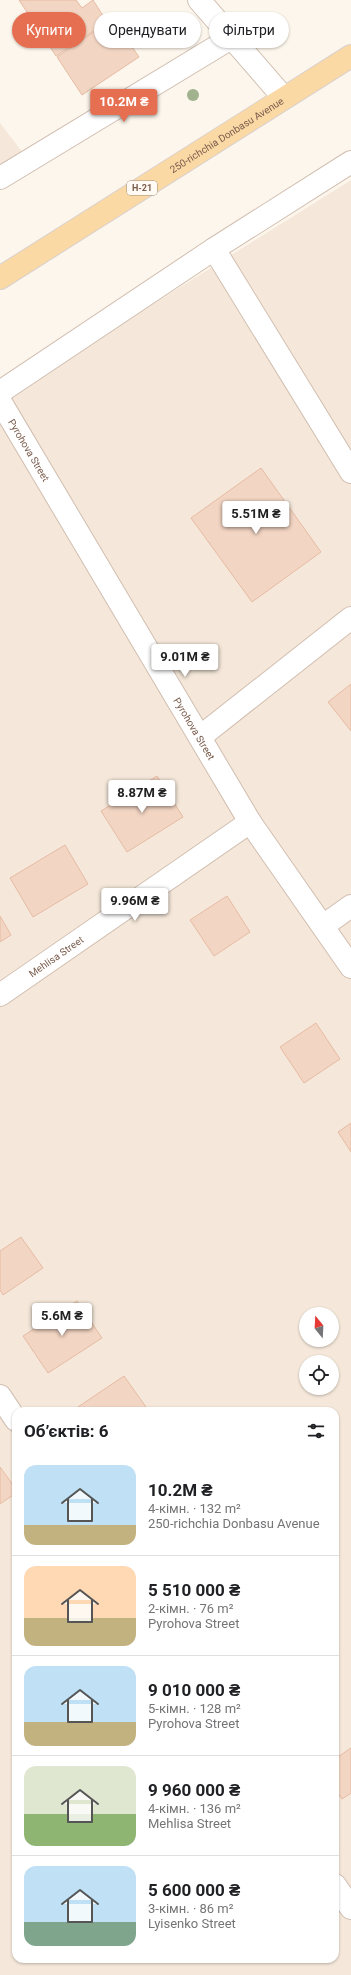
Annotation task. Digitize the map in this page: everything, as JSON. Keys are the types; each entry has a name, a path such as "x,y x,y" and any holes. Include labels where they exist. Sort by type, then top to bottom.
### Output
{"main road":[{"name":"250-richchia Donbasu Avenue","path":"0,278 351,56"}],"street":[{"path":"202,1 211,12"},
{"path":"0,178 214,48"},
{"path":"240,48 284,98"},
{"path":"0,392 214,249 351,162"},
{"path":"214,249 351,472"},
{"name":"Pyrohova Street","path":"0,401 250,822 351,967"},
{"path":"200,737 351,618"},
{"name":"Mehlisa Street","path":"0,995 250,822"},
{"path":"323,926 351,906"},
{"path":"0,1396 12,1414"},
{"path":"339,1891 351,1908"}],"shaded area":[{"path":"0,123 23,153 0,169"},
{"path":"351,180 351,1975 0,1975 0,400"}],"building":[{"path":"19,0 76,0 82,8 93,0 101,12 94,12 94,31 86,36 86,12 27,12"},
{"path":"94,32 94,48 133,48 139,57 82,95 57,57 70,48 86,48 86,37"},
{"path":"51,48 68,48 56,56"},
{"path":"261,468 321,552 252,602 191,518"},
{"path":"351,684 351,731 328,702"},
{"path":"157,776 183,817 127,852 101,811"},
{"path":"65,845 88,884 33,917 10,878"},
{"path":"227,896 250,932 214,956 190,920"},
{"path":"0,916 11,935 0,942"},
{"path":"316,1023 340,1059 304,1083 280,1047"},
{"path":"351,1123 351,1152 338,1132"},
{"path":"21,1237 43,1268 3,1295 0,1290 0,1251"},
{"path":"77,1301 102,1338 48,1373 23,1336"},
{"path":"124,1376 146,1407 78,1407"},
{"path":"0,1467 12,1484 12,1496 0,1504"},
{"path":"351,1748 351,1793 342,1799 339,1795 339,1756"}]}
